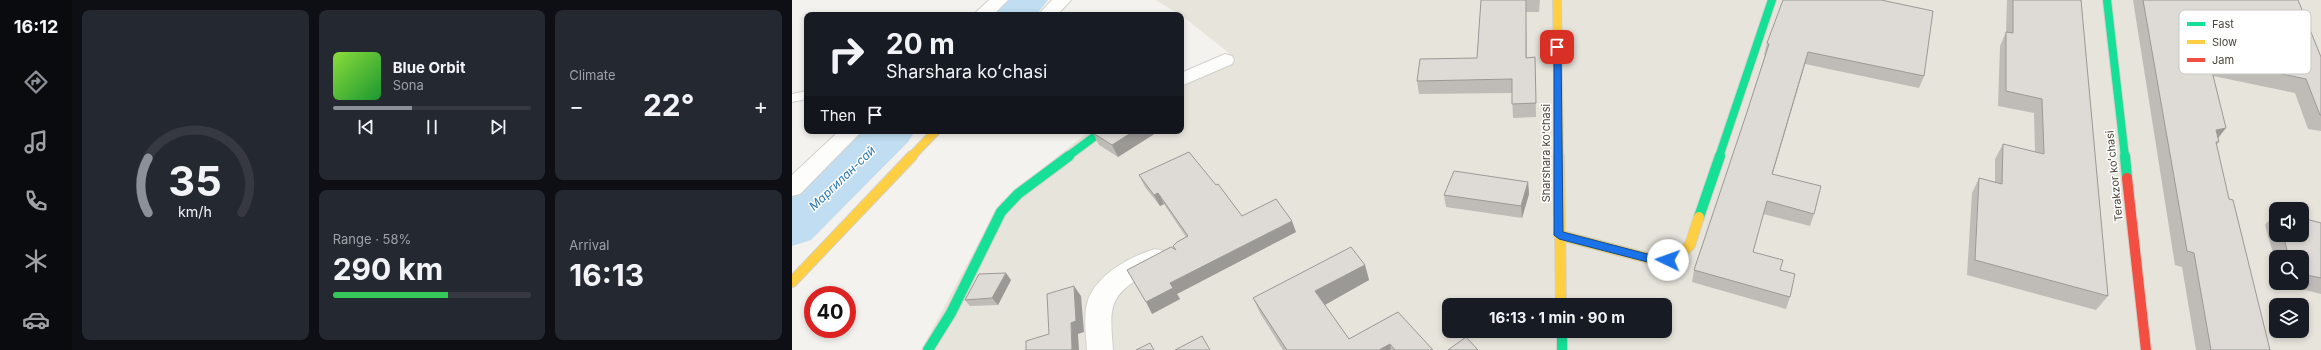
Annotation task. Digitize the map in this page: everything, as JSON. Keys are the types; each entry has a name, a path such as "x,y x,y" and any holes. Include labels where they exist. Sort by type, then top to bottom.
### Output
{"street":[{"path":"985,12 999,0"},
{"path":"1050,12 1062,0"},
{"name":"Sharshara koʻchasi","path":"1556,0 1561,298"},
{"path":"1559,235 1659,261 1677,258 1690,245 1772,0"},
{"name":"Terakzor koʻchasi","path":"2106,0 2146,350"},
{"path":"1184,79 1225,60"},
{"path":"792,188 849,134"},
{"path":"792,282 933,134"},
{"path":"928,350 950,313 1001,212 1018,194 1098,134"},
{"path":"1100,350 1099,308 1106,289 1119,278 1171,249"},
{"path":"1562,338 1562,350"}],"lane":[{"path":"792,98 804,96"}],"shaded area":[{"path":"1155,0 2321,0 2321,350 921,350 1000,203 1085,134 1184,134 1184,78 1230,54 1184,17 1184,12 1176,12"}],"building":[{"path":"1481,0 1526,0 1526,58 1535,57 1536,103 1512,104 1512,79 1417,81 1420,59 1477,58"},
{"path":"1783,0 1881,0 1933,11 1924,76 1808,52 1772,174 1821,186 1814,214 1767,201 1753,252 1783,260 1780,270 1795,274 1790,297 1694,270 1769,44 1767,43"},
{"path":"2013,0 2081,0 2108,296 1975,260 1979,178 2002,184 2003,144 2044,154 2042,99 2006,91 2006,32 2013,33"},
{"path":"2143,0 2298,0 2302,10 2179,10 2179,74 2213,74 2226,128 2216,130 2219,142 2216,142 2229,199 2233,200 2270,350 2211,350 2194,253 2187,251"},
{"path":"2311,32 2321,57 2321,115 2306,79 2282,74 2311,74"},
{"path":"1095,134 1129,134 1112,145"},
{"path":"1189,152 1216,185 1218,184 1242,216 1276,199 1292,221 1170,283 1173,288 1146,302 1127,270 1171,247 1176,250 1173,246 1188,236 1158,193 1154,195 1139,175"},
{"path":"1454,171 1528,182 1521,206 1444,195"},
{"path":"2309,220 2321,223 2321,278 2309,275 2309,250 2287,250 2285,242 2309,242"},
{"path":"1351,247 1365,265 1315,291 1349,339 1398,312 1433,350 1395,350 1390,344 1379,350 1287,350 1253,298"},
{"path":"1006,273 992,298 965,300 979,274"},
{"path":"1074,286 1076,321 1071,323 1072,350 1026,350 1026,341 1049,334 1047,294"},
{"path":"1202,336 1210,350 1175,350"},
{"path":"1465,338 1467,338 1478,350 1448,350"},
{"path":"1150,343 1154,350 1136,350"}],"waterway":[{"name":"Маргилан-сай","path":"1015,12 1028,0"},
{"name":"Маргилан-сай","path":"792,226 888,134"}],"traffic: fast":[{"path":"1699,217 1772,0"},
{"path":"2107,0 2127,178"},
{"path":"928,350 951,313 1001,212 1018,194 1098,134"},
{"path":"1562,338 1562,350"}],"traffic: slow":[{"path":"1557,0 1561,298"},
{"path":"792,282 933,134"},
{"path":"1559,235 1659,261 1677,258 1690,245 1699,217"}],"traffic: jam":[{"path":"2127,178 2146,350"}],"route":[{"path":"1557,47 1559,235 1659,261 1668,260"}]}
